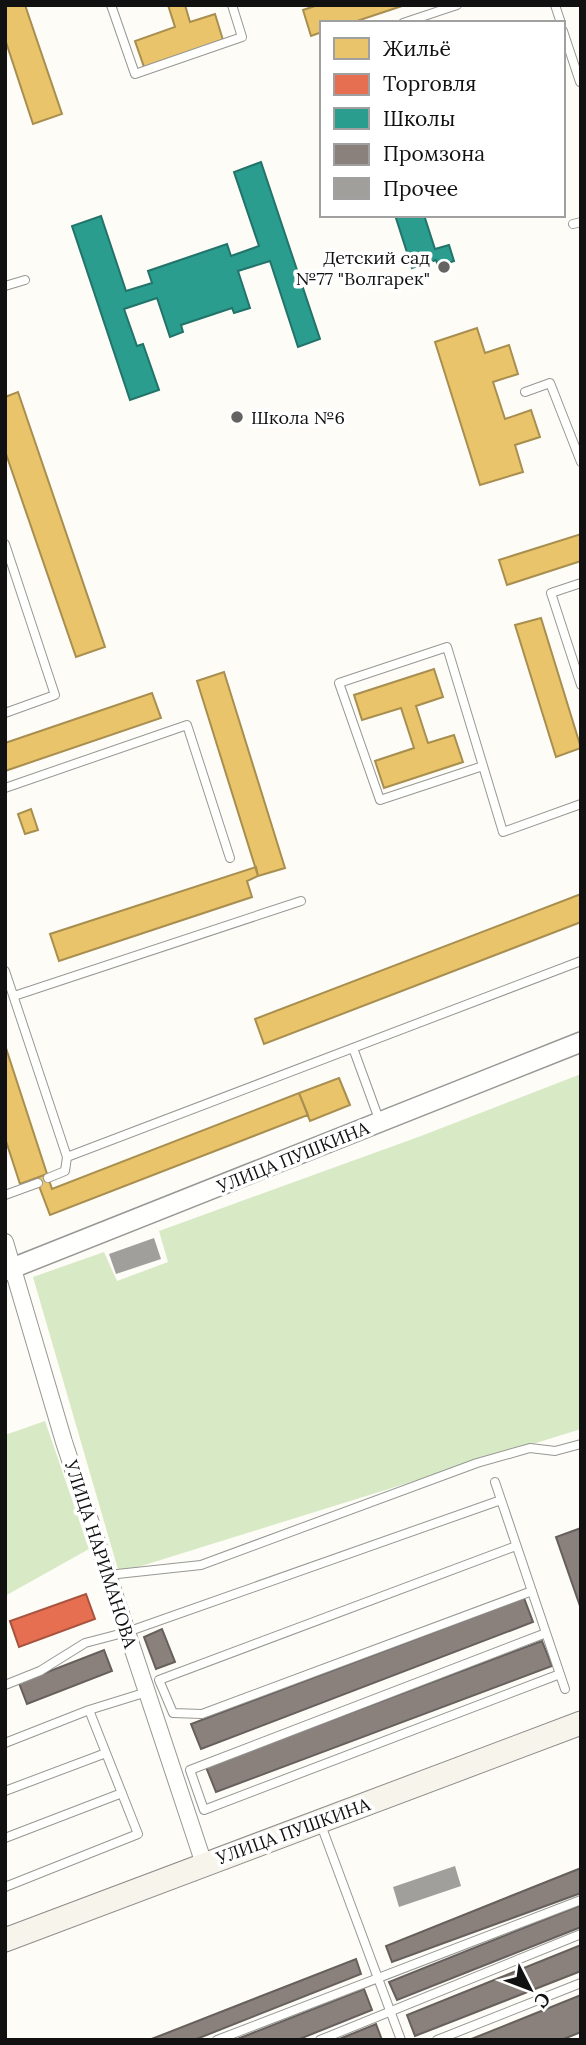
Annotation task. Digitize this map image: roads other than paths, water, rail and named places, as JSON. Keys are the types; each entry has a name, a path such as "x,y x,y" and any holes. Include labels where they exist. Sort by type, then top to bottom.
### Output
{"main road":[{"name":"УЛИЦА ПУШКИНА","path":"5,1940 581,1723"}],"street":[{"name":"УЛИЦА ПУШКИНА","path":"9,1269 581,1042"},
{"name":"УЛИЦА НАРИМАНОВА","path":"5,1242 9,1269 64,1442 204,1864"}],"lane":[{"path":"111,5 135,74 242,37 232,5"},
{"path":"409,21 457,5"},
{"path":"565,37 580,82"},
{"path":"5,286 25,280"},
{"path":"525,392 550,383 581,462"},
{"path":"5,544 55,695 5,713"},
{"path":"581,583 551,593 581,685"},
{"path":"483,766 380,800 339,683 447,647 503,832 581,804"},
{"path":"5,788 187,725 230,858"},
{"path":"14,996 301,901"},
{"path":"67,1157 581,961"},
{"path":"5,971 67,1157 65,1171 48,1178"},
{"path":"353,1048 380,1122"},
{"path":"5,1195 38,1182"},
{"path":"108,1575 201,1565 477,1463 530,1448 555,1451 581,1444"},
{"path":"495,1482 565,1689"},
{"path":"5,1685 40,1671 85,1643 127,1632 501,1500"},
{"path":"173,1713 159,1680 516,1546"},
{"path":"156,1718 173,1713 202,1714 532,1591"},
{"path":"546,1633 190,1770 204,1810 560,1674"},
{"path":"5,1743 89,1710 147,1692"},
{"path":"5,1887 138,1835 89,1710"},
{"path":"5,1791 106,1753"},
{"path":"5,1838 122,1793"},
{"path":"320,1822 401,2040"},
{"path":"217,2040 581,1900"},
{"path":"320,2040 581,1934"},
{"path":"436,2040 581,1983"}],"place":[{"name":"Детский сад №77 \"Волгарек\"","path":"444,267"},
{"name":"Школа №6","path":"237,417"}]}
